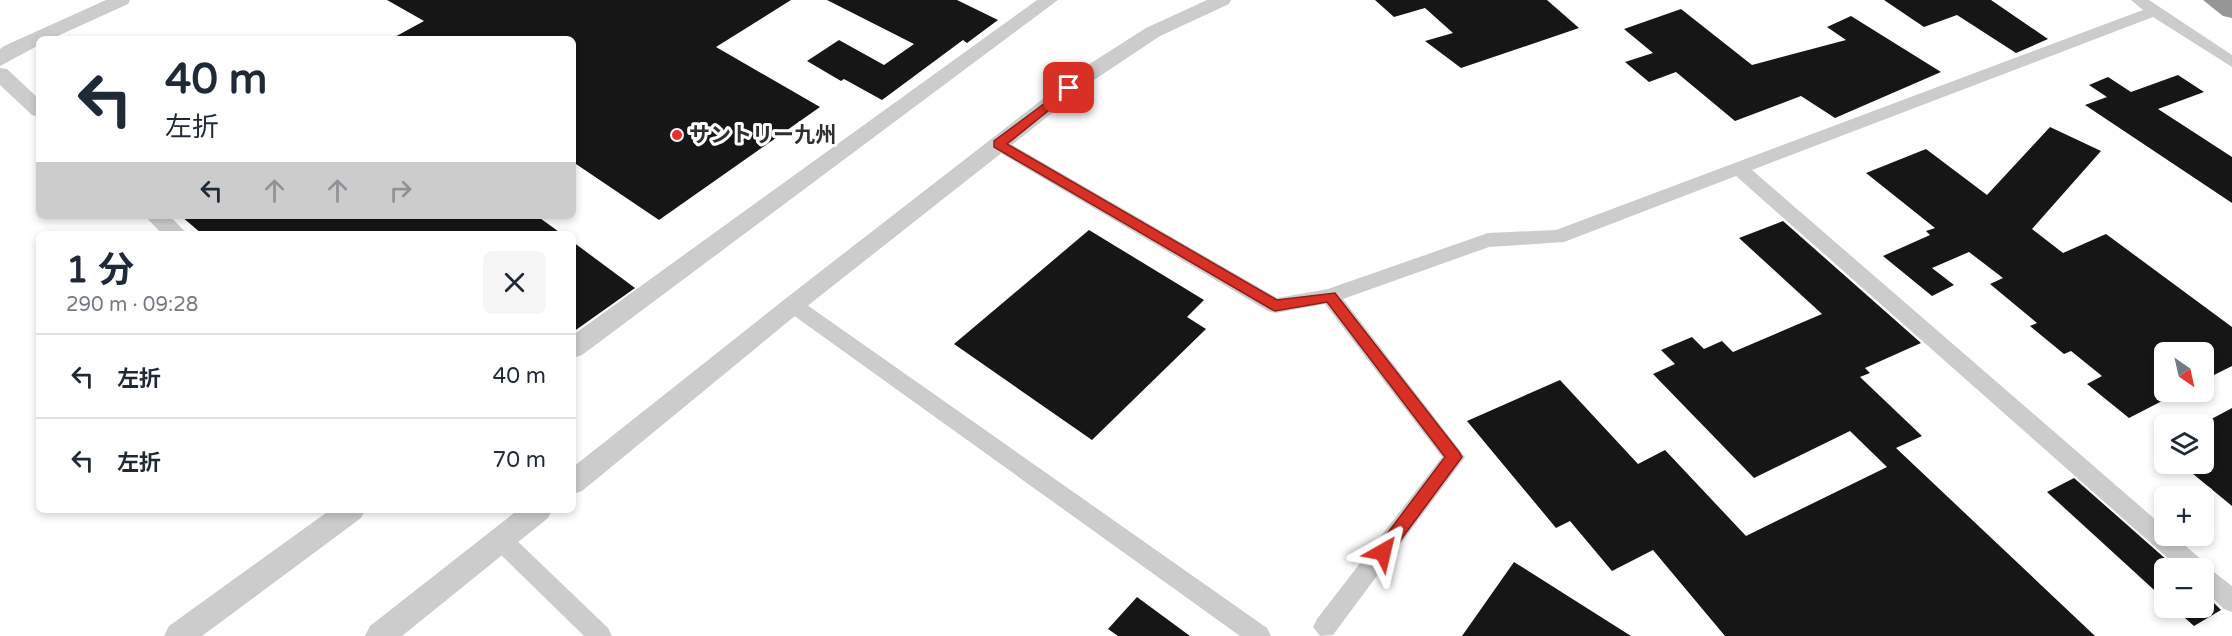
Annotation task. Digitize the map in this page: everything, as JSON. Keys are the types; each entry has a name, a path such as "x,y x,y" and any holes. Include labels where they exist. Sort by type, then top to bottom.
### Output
{"highway":[{"path":"2216,0 2232,10"}],"street":[{"path":"42,36 121,0"},
{"path":"576,346 1049,0"},
{"path":"576,481 793,305 1087,75 1153,32 1222,0"},
{"path":"2139,0 2232,62"},
{"path":"998,144 1275,306 1330,296 1488,240 1557,237 1741,170 2154,11"},
{"path":"0,60 11,50 36,39"},
{"path":"0,74 36,107"},
{"path":"1741,170 2184,558"},
{"path":"159,219 173,231"},
{"path":"1325,627 1454,457 1330,296"},
{"path":"793,305 1258,636"},
{"path":"179,636 347,513"},
{"path":"380,636 534,513"},
{"path":"501,540 600,636"},
{"path":"2214,585 2232,601"}],"building":[{"name":"サントリー九州","path":"387,0 791,0 716,47 820,107 659,220 576,164 576,36 396,36 424,21"},
{"path":"827,0 957,0 998,20 967,43 963,40 882,100 844,79 841,81 807,61 839,40 884,65 914,44"},
{"path":"1375,0 1547,0 1579,28 1461,68 1425,41 1453,33 1425,8 1394,17"},
{"path":"1884,0 1991,0 2048,39 2016,53 1957,15 1924,27"},
{"path":"1681,9 1752,65 1846,40 1827,27 1851,16 1941,72 1835,118 1801,96 1735,121 1676,72 1649,82 1625,62 1653,53 1624,29"},
{"path":"2178,75 2204,92 2158,109 2232,157 2232,203 2085,105 2107,97 2089,85 2108,77 2131,92"},
{"path":"2050,127 2101,151 2032,229 2063,253 2106,234 2232,327 2232,366 2214,375 2214,342 2154,342 2154,402 2160,402 2129,418 2087,384 2102,376 2071,351 2064,354 2030,326 2037,323 1990,284 2003,278 1969,252 1932,268 1954,285 1932,296 1883,256 1930,235 1926,231 1935,228 1866,173 1926,149 1987,195"},
{"path":"184,219 541,219 558,231 198,231"},
{"path":"1783,221 1921,343 1865,368 1870,373 1860,377 1922,436 1896,448 2095,636 1725,636 1653,550 1612,571 1570,521 1556,528 1467,421 1560,380 1638,464 1665,450 1746,536 1887,467 1850,431 1754,478 1653,374 1675,364 1661,350 1692,337 1704,349 1722,341 1733,352 1822,314 1739,238"},
{"path":"1089,230 1204,300 1187,317 1206,329 1092,440 954,344"},
{"path":"576,244 635,288 576,330"},
{"path":"2232,408 2232,506 2214,491 2214,486 2208,486 2193,474 2214,474 2214,418"},
{"path":"2074,478 2165,558 2154,558 2154,590 2047,492"},
{"path":"1514,562 1631,636 1462,636"},
{"path":"1137,597 1190,636 1118,636 1108,629"},
{"path":"2214,603 2221,610 2214,614"},
{"path":"2185,618 2208,618 2194,626"}],"place":[{"name":"サントリー九州","path":"677,135"}],"route":[{"path":"1069,88 998,144 1275,306 1330,296 1454,457 1383,552"}]}
